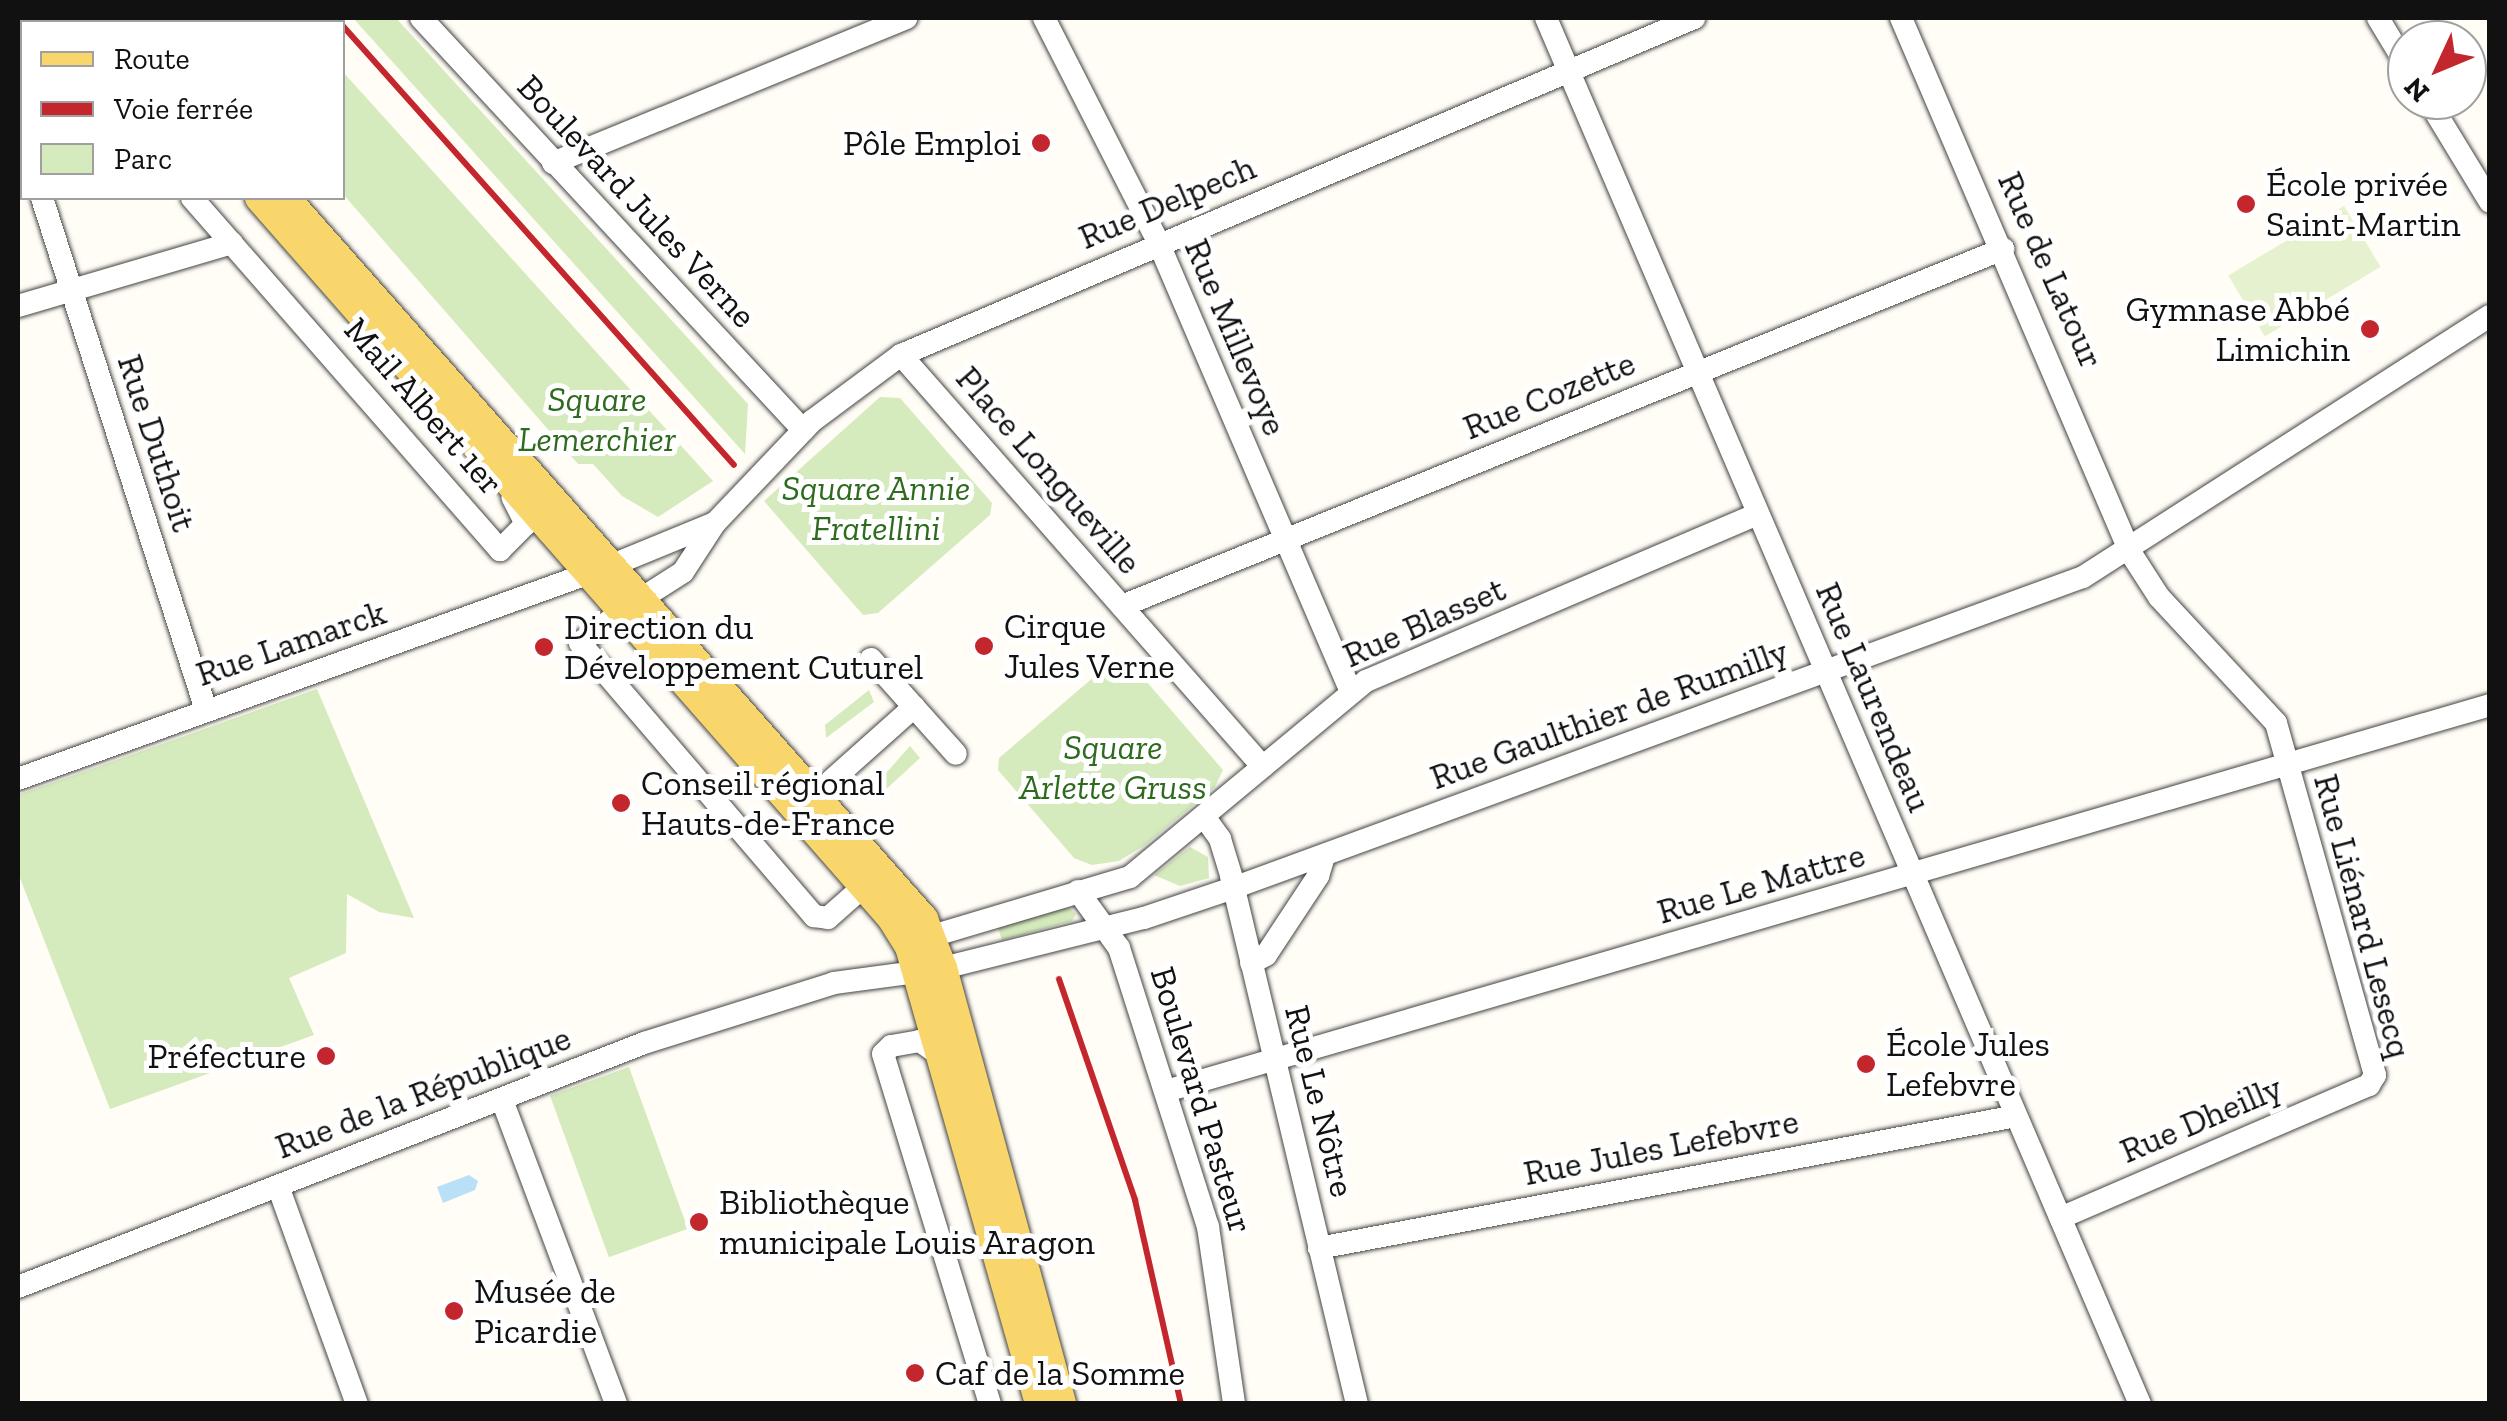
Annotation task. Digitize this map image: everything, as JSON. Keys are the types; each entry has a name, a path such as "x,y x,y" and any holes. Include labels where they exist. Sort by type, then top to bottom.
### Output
{"main road":[{"name":"Mail Albert 1er","path":"261,200 588,574 632,605 909,900 925,956"},
{"name":"Mail Albert 1er","path":"288,200 615,564 632,605 925,956"},
{"path":"588,574 615,564"},
{"path":"925,956 937,1053 1038,1404"},
{"path":"925,956 1062,1404"}],"street":[{"name":"Boulevard Jules Verne","path":"421,18 803,430"},
{"path":"554,162 906,18"},
{"name":"Rue Millevoye","path":"1044,18 1159,244 1350,691"},
{"name":"Rue Laurendeau","path":"1546,18 2140,1404"},
{"name":"Rue Delpech","path":"632,605 682,572 715,524 803,430 901,355 1694,18"},
{"name":"Rue de Latour","path":"1901,18 2130,552 2160,598 2266,708 2287,765"},
{"path":"2440,120 2490,202"},
{"name":"Rue Duthoit","path":"43,200 206,710"},
{"name":"Mail Albert 1er","path":"194,200 500,550 526,524 462,430"},
{"path":"18,306 232,244"},
{"name":"Rue Cozette","path":"1122,606 2003,249"},
{"name":"Rue Gaulthier de Rumilly","path":"925,956 1109,927 1233,888 2084,577 2130,552 2490,316"},
{"name":"Place Longueville","path":"901,355 1263,768"},
{"name":"Rue Blasset","path":"925,956 1078,891 1130,877 1205,818 1350,691 1758,514"},
{"name":"Rue Delpech","path":"615,564 715,524"},
{"name":"Rue Lamarck","path":"18,779 588,574"},
{"path":"632,605 580,643 814,916 828,918 863,886"},
{"path":"871,658 956,754"},
{"name":"Rue Le Mattre","path":"1166,1091 2490,706"},
{"path":"832,780 914,707"},
{"name":"Rue Liénard Lesecq","path":"2287,765 2375,1075 2369,1085"},
{"name":"Rue Le Nôtre","path":"1205,818 1220,839 1233,888 1358,1404"},
{"path":"1251,963 1266,956 1318,876 1324,856"},
{"name":"Boulevard Pasteur","path":"1078,891 1109,927 1208,1228 1234,1404"},
{"name":"Rue de la République","path":"18,1287 644,1043 925,956"},
{"path":"937,1053 920,1041 892,1046 883,1054 990,1404"},
{"name":"Rue Dheilly","path":"2060,1218 2369,1085"},
{"path":"502,1100 616,1404"},
{"name":"Rue Jules Lefebvre","path":"1319,1248 2016,1116"},
{"path":"278,1186 357,1404"}],"green space":[{"path":"353,18 396,18 748,404 745,454"},
{"name":"Square Lemerchier","path":"345,74 713,481 658,517 622,496 593,464 578,464 345,196"},
{"path":"2344,206 2381,267 2265,336 2228,276"},
{"name":"Square Annie Fratellini","path":"880,397 900,398 992,503 990,515 878,613 863,615 764,501"},
{"name":"Square Arlette Gruss","path":"1126,658 1223,770 1215,787 1145,845 1119,861 1092,865 1074,858 998,770 999,758 1115,659"},
{"path":"317,689 414,918 379,912 347,894 346,953 289,978 314,1035 244,1060 226,1058 224,1068 110,1109 18,873 18,795"},
{"path":"869,690 874,702 826,738 825,725"},
{"path":"910,746 920,758 882,793 871,790"},
{"path":"1190,847 1208,857 1209,878 1180,886 1154,875"},
{"path":"1068,907 1076,914 1072,921 1002,940 998,928"},
{"path":"629,1067 688,1229 609,1257 550,1096"}],"water":[{"path":"469,1175 478,1181 475,1190 443,1203 437,1187"}],"railway":[{"path":"345,28 734,465"},
{"path":"1059,979 1135,1200 1181,1404"}],"place":[{"name":"Pôle Emploi","path":"1041,143"},
{"name":"École privée Saint-Martin","path":"2246,204"},
{"name":"Gymnase Abbé Limichin","path":"2370,329"},
{"name":"Cirque Jules Verne","path":"984,646"},
{"name":"Direction du Développement Cuturel","path":"544,647"},
{"name":"Conseil régional Hauts-de-France","path":"621,803"},
{"name":"Préfecture","path":"326,1056"},
{"name":"École Jules Lefebvre","path":"1866,1064"},
{"name":"Bibliothèque municipale Louis Aragon","path":"699,1222"},
{"name":"Musée de Picardie","path":"454,1311"},
{"name":"Caf de la Somme","path":"915,1373"}]}
